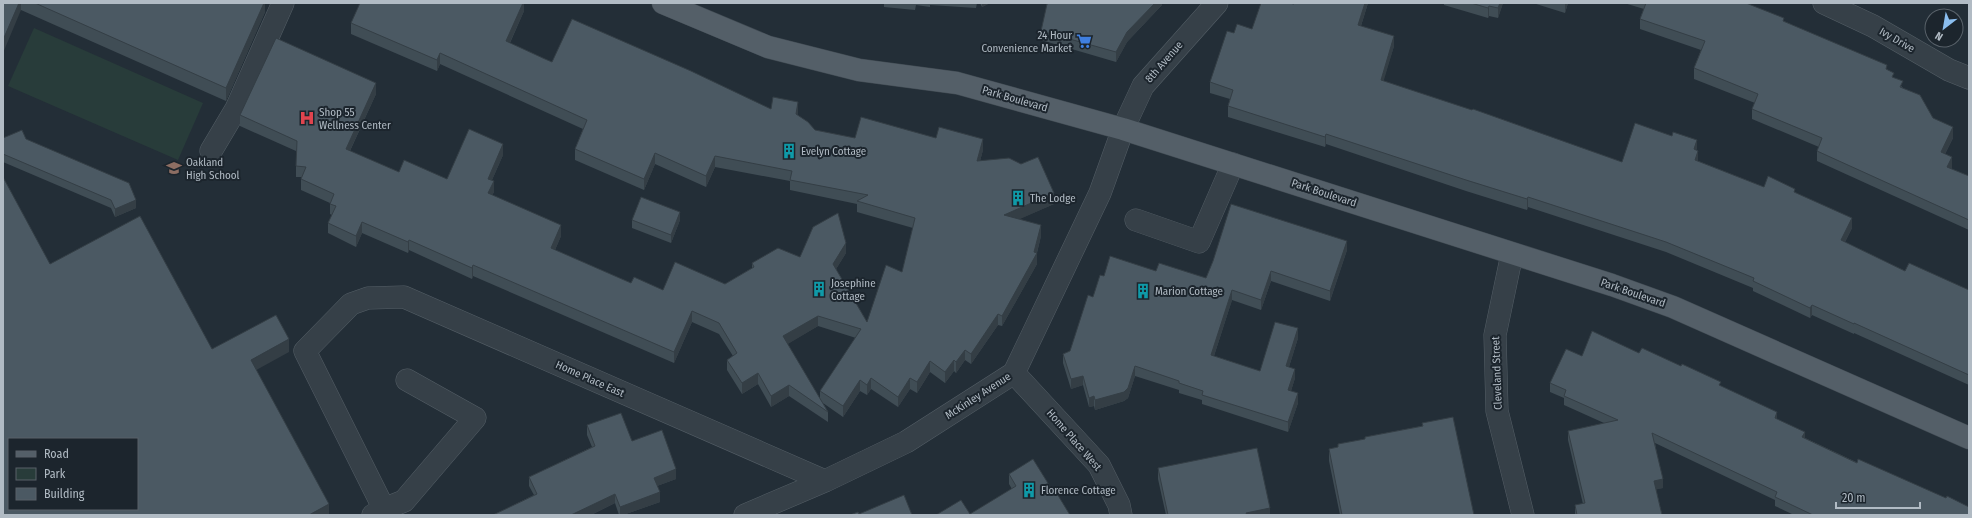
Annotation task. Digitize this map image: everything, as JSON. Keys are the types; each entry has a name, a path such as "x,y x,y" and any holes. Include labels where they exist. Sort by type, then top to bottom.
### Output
{"main road":[{"name":"Park Boulevard","path":"663,3 768,47 859,70 957,83 1123,129 1612,285 1673,307 1969,438"}],"street":[{"path":"211,152 236,109 283,3"},
{"name":"8th Avenue","path":"1123,129 1143,86 1217,3"},
{"name":"Ivy Drive","path":"1824,3 1873,26 1949,70 1969,78"},
{"path":"1949,70 1969,95"},
{"name":"McKinley Avenue","path":"745,515 825,481 906,442 1014,373 1100,193 1123,129"},
{"path":"1136,220 1198,242 1233,164"},
{"name":"Cleveland Street","path":"1512,254 1495,335 1497,410 1523,515"},
{"name":"Home Place East","path":"379,512 305,351 352,304 368,298 404,297 825,481"},
{"name":"Home Place West","path":"1014,373 1099,465 1118,505 1121,515"},
{"path":"379,512 404,501 475,418 407,380"}],"green space":[{"path":"34,28 203,103 178,160 8,86"}],"building":[{"path":"3,3 19,3 3,40"},
{"path":"35,3 264,3 226,88"},
{"path":"360,3 523,3 506,41 552,62 572,19 691,71 771,109 773,97 798,102 796,114 808,122 815,130 855,138 861,117 936,138 939,127 983,139 977,161 1009,158 1021,164 1038,157 1054,193 1004,215 1041,225 1034,252 1037,253 1002,316 998,314 971,354 965,350 956,362 954,360 945,372 930,361 917,382 910,378 898,397 871,378 867,385 860,380 843,406 820,391 861,329 818,316 783,336 828,412 789,385 771,396 758,373 742,383 727,360 737,353 719,323 692,311 674,352 473,265 472,268 409,240 408,242 362,222 356,236 328,223 336,206 330,204 334,194 301,179 306,167 296,166 297,141 240,115 276,38 376,83 346,149 399,172 404,160 447,179 469,129 503,144 488,179 494,181 488,193 561,225 551,248 631,283 634,277 663,290 675,262 725,284 754,267 752,263 778,248 800,257 813,227 838,213 846,243 833,264 867,322 886,265 902,272 915,218 857,201 868,195 790,180 792,171 715,156 706,176 655,153 644,179 575,149 587,120 440,53 437,60 351,23"},
{"path":"1155,3 1127,32 1116,52 1041,31 1047,4"},
{"path":"1261,3 1365,3 1358,25 1394,36 1381,80 1472,110 1473,109 1622,162 1635,123 1672,136 1673,132 1697,140 1694,149 1698,151 1695,160 1764,187 1768,176 1795,189 1794,192 1852,218 1841,240 1905,271 1909,263 1969,290 1969,375 1812,305 1810,308 1753,281 1754,278 1666,242 1528,197 1527,199 1466,180 1326,134 1325,137 1228,106 1233,90 1210,82 1227,31 1234,33 1237,24 1252,29"},
{"path":"1471,3 1500,3 1498,8 1489,6 1488,8"},
{"path":"1646,3 1746,3 1784,18 1783,21 1887,65 1886,69 1894,73 1892,77 1903,81 1900,87 1920,95 1933,118 1953,127 1941,152 1952,157 1947,167 1969,176 1969,220 1817,151 1822,138 1752,109 1758,94 1694,68 1705,41 1640,19"},
{"path":"22,130 26,139 129,183 136,200 115,209 111,200 3,154 3,138"},
{"path":"3,177 50,264 140,216 212,349 276,315 289,339 251,360 329,504 309,515 3,515"},
{"path":"641,197 680,212 671,235 632,220"},
{"path":"1231,204 1347,241 1330,291 1271,271 1261,300 1232,290 1211,355 1260,371 1275,322 1298,328 1286,366 1295,369 1288,390 1298,393 1288,422 1202,395 1203,391 1135,366 1128,388 1124,392 1095,400 1094,396 1089,398 1083,376 1071,379 1063,354 1070,351 1088,295 1093,297 1100,275 1104,276 1110,256 1156,271 1159,263 1206,278"},
{"path":"1592,331 1639,353 1642,348 1721,382 1719,385 1777,412 1775,418 1805,432 1802,437 1857,463 1858,459 1946,498 1947,496 1969,507 1969,515 1813,515 1775,497 1777,492 1652,433 1663,479 1654,481 1662,515 1577,515 1575,505 1585,503 1568,431 1618,420 1564,396 1566,390 1550,383 1566,349 1582,356"},
{"path":"621,413 632,441 662,430 676,469 654,478 660,492 620,507 615,494 571,515 493,515 537,494 529,477 595,446 587,425"},
{"path":"1453,417 1474,515 1342,515 1329,449 1338,447 1338,444 1365,439 1365,437 1423,426 1422,423"},
{"path":"1257,448 1270,508 1246,513 1247,515 1168,515 1158,468"},
{"path":"1033,459 1051,488 1053,487 1070,515 936,515 961,500 970,514 1016,486 1009,474"},
{"path":"904,495 912,515 850,515 858,512 859,514"}],"place":[{"name":"24 Hour Convenience Market","path":"1084,41"},
{"name":"Shop 55 Wellness Center","path":"307,118"},
{"name":"Evelyn Cottage","path":"789,151"},
{"name":"Oakland High School","path":"174,168"},
{"name":"The Lodge","path":"1018,198"},
{"name":"Josephine Cottage","path":"819,289"},
{"name":"Marion Cottage","path":"1143,291"},
{"name":"Florence Cottage","path":"1029,490"}]}
